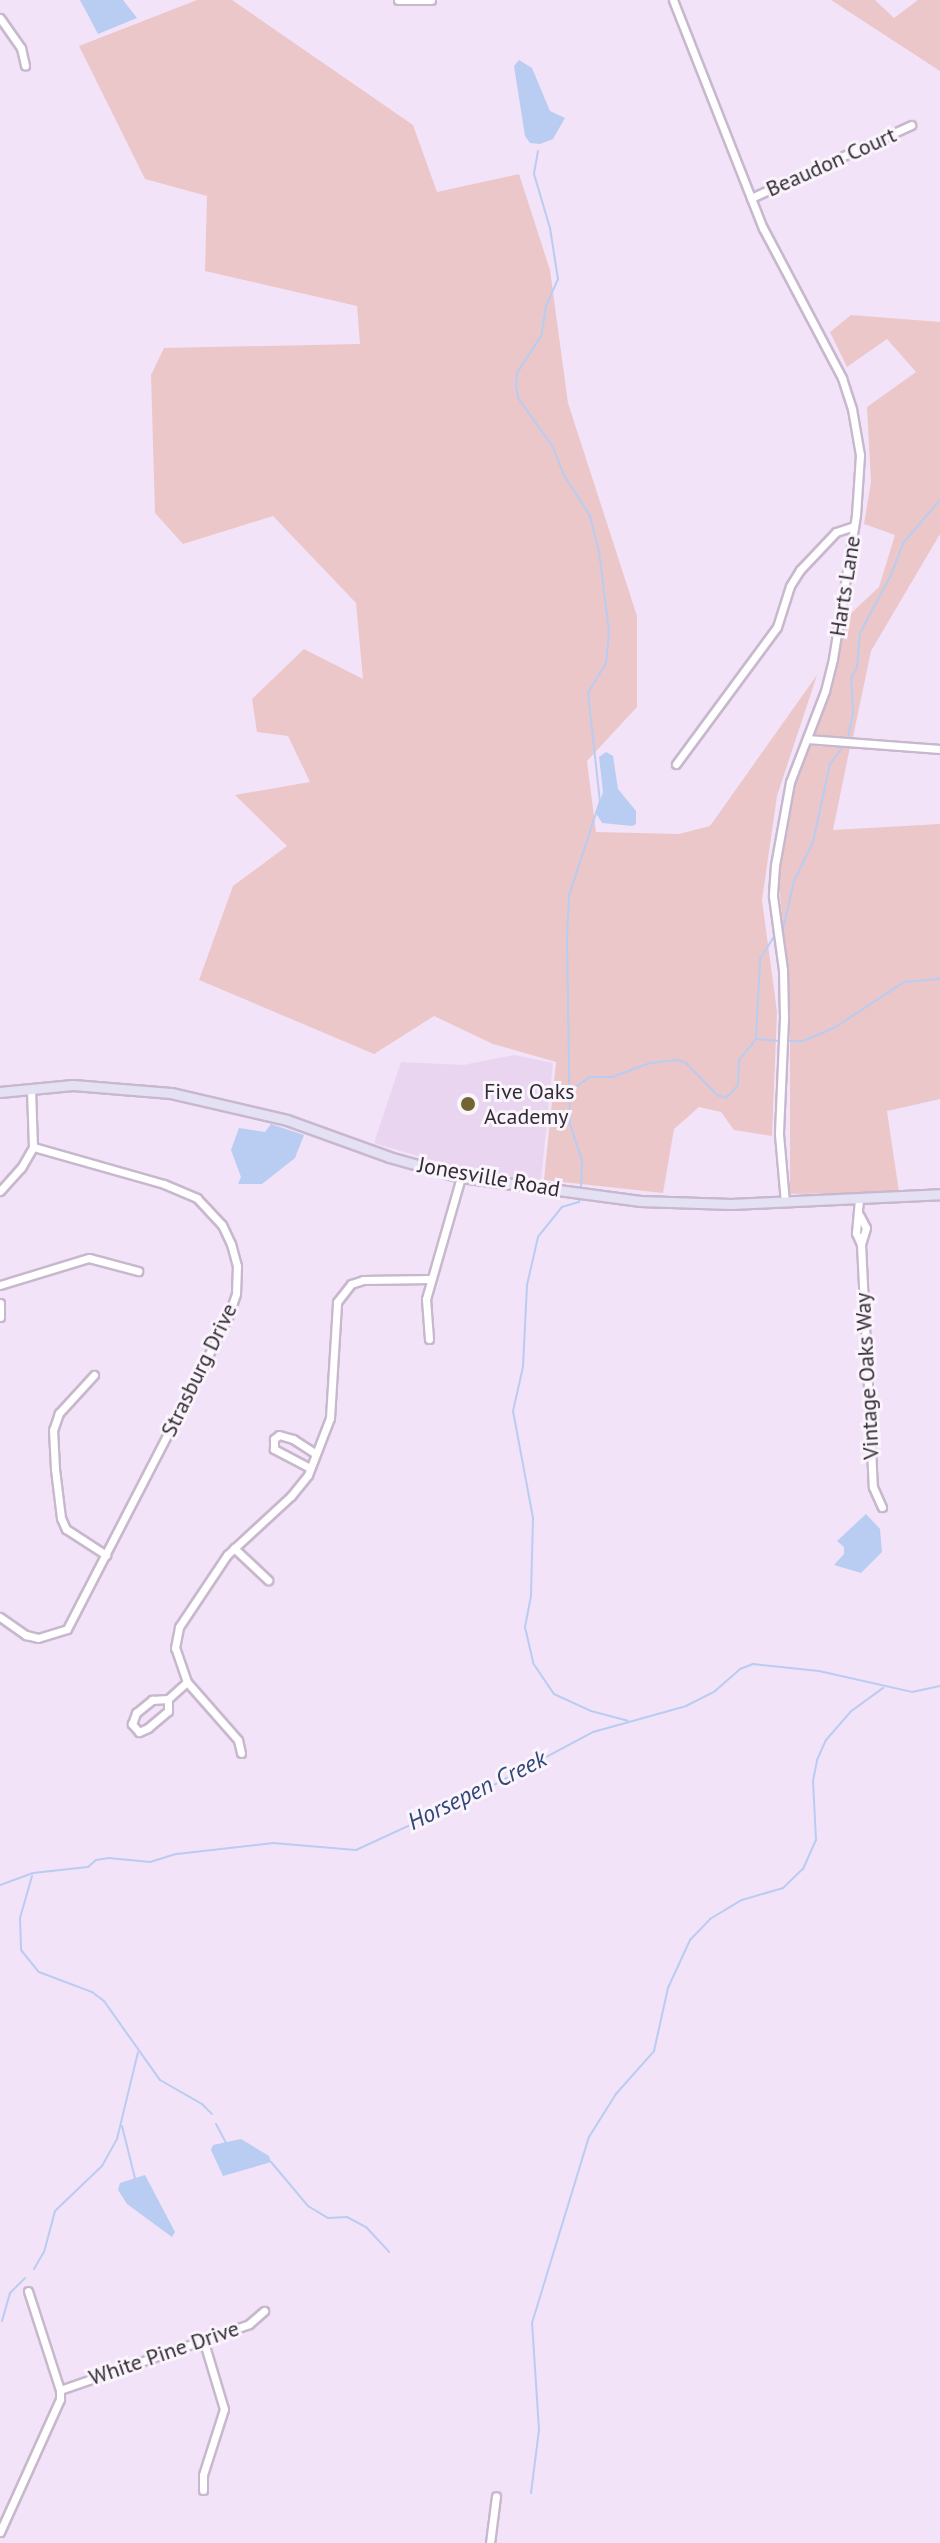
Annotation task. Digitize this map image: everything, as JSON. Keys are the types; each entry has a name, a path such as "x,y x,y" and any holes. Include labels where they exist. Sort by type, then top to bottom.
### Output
{"street":[{"path":"398,0 431,0"},
{"name":"Harts Lane","path":"673,0 751,198 849,396 860,455 854,526 833,659 785,801 773,884 783,970 784,1041 779,1134 785,1202"},
{"path":"0,18 21,48 25,66"},
{"name":"Beaudon Court","path":"751,198 911,125"},
{"path":"676,764 777,627 790,586 800,570 836,532 854,526"},
{"path":"807,739 940,749"},
{"name":"Jonesville Road","path":"0,1092 103,1085 201,1099 287,1120 389,1157 461,1177 571,1192 684,1204 940,1194"},
{"path":"0,1191 21,1168 33,1147 31,1089"},
{"name":"Strasburg Drive","path":"0,1617 26,1635 38,1638 60,1633 77,1613 228,1317 236,1294 237,1266 222,1225 197,1198 164,1184 33,1147"},
{"path":"429,1339 425,1311 431,1279 461,1177"},
{"name":"Vintage Oaks Way","path":"859,1199 860,1216 856,1233 861,1244 873,1487 882,1507"},
{"path":"0,1285 89,1258 138,1271"},
{"path":"241,1753 238,1740 187,1682 175,1648 179,1627 193,1602 234,1548 291,1496 310,1468 330,1418 337,1302 351,1284 363,1280 431,1279"},
{"path":"0,1303 0,1317"},
{"path":"94,1375 59,1413 53,1430 55,1469 61,1518 66,1529 106,1555"},
{"path":"310,1468 274,1449 274,1439 279,1435 293,1439 316,1454"},
{"path":"234,1548 268,1580"},
{"path":"168,1699 168,1711 139,1732 132,1724 136,1713 152,1700 168,1699 187,1682"},
{"path":"0,2532 53,2420 60,2390 28,2291"},
{"name":"White Pine Drive","path":"60,2390 249,2324 264,2311"},
{"path":"203,2339 224,2409 203,2475 203,2490"},
{"path":"490,2543 496,2496"}],"shaded area":[{"path":"197,0 232,0 413,125 437,192 519,174 550,270 568,403 637,616 637,707 587,761 596,832 679,834 710,826 817,675 777,796 762,900 777,1012 772,1136 734,1130 721,1112 699,1107 674,1129 663,1193 544,1180 556,1062 493,1044 434,1016 374,1054 199,980 233,886 287,846 235,795 310,782 288,736 257,732 252,699 304,649 363,679 356,603 273,516 183,544 155,513 151,375 164,348 360,344 357,306 205,271 207,196 145,179 79,46"},
{"path":"831,0 875,0 894,18 918,0 940,0 940,71"},
{"path":"851,315 940,322 940,534 871,651 853,737 814,735 830,690 845,619 879,587 895,535 864,524 871,482 867,407 916,372 887,339 847,367 830,332"},
{"path":"810,746 850,747 833,830 940,824 940,1099 887,1111 899,1192 790,1194 790,993 778,875 796,781"},
{"name":"Five Oaks Academy","path":"514,1055 553,1063 541,1180 474,1173 374,1143 401,1062 463,1065"}],"water":[{"path":"80,0 123,0 137,18 98,34"},
{"path":"519,60 532,68 550,111 565,118 553,139 540,144 530,143 525,136 514,66"},
{"path":"606,752 613,756 618,789 636,811 636,824 632,826 602,823 596,813 603,792 599,757"},
{"path":"271,1124 304,1135 295,1158 262,1184 238,1184 241,1177 231,1150 239,1128 265,1132"},
{"path":"866,1514 880,1529 882,1552 861,1573 834,1565 844,1554 844,1547 837,1541"},
{"path":"241,2139 269,2156 271,2162 223,2176 211,2150 213,2145"},
{"path":"145,2175 175,2232 172,2237 127,2204 118,2190 120,2183"}],"waterway":[{"path":"538,151 534,174 550,228 558,279 546,306 541,336 517,373 516,385 518,398 553,447 564,475 590,516 599,551 609,631 606,663 588,693 600,801 569,896 570,1124 582,1161 581,1191"},
{"path":"848,737 853,713 851,678 857,667 860,633 891,575 903,543 940,500"},
{"path":"783,929 794,881 813,842 830,764 843,747"},
{"path":"572,1090 589,1077 612,1077 650,1063 678,1060 686,1063 717,1095 726,1098 738,1085 739,1060 756,1039 760,959 773,938"},
{"path":"790,1041 803,1041 834,1028 904,982 940,979"},
{"path":"757,1039 779,1041"},
{"path":"580,1197 579,1202 562,1207 538,1237 527,1285 523,1367 513,1411 533,1518 531,1596 525,1627 533,1663 554,1694 591,1711 628,1721"},
{"name":"Horsepen Creek","path":"0,1885 33,1873 88,1867 96,1860 109,1858 150,1862 177,1854 273,1843 356,1850 471,1797 593,1732 686,1706 715,1691 740,1669 753,1664 819,1671 912,1692 940,1686"},
{"path":"531,2493 539,2430 532,2323 589,2137 616,2094 654,2051 668,1988 690,1940 710,1919 742,1900 783,1888 803,1869 816,1840 813,1781 817,1760 826,1740 850,1712 883,1688"},
{"path":"32,1876 20,1918 21,1950 39,1972 92,1992 104,2001 160,2080 202,2104 212,2114"},
{"path":"34,2269 44,2252 55,2211 102,2166 117,2139 138,2052"},
{"path":"216,2124 226,2143"},
{"path":"122,2126 135,2178"},
{"path":"271,2162 308,2206 328,2218 347,2217 366,2227 389,2252"},
{"path":"2,2321 10,2293 25,2278"}],"place":[{"name":"Five Oaks Academy","path":"468,1104"}]}
